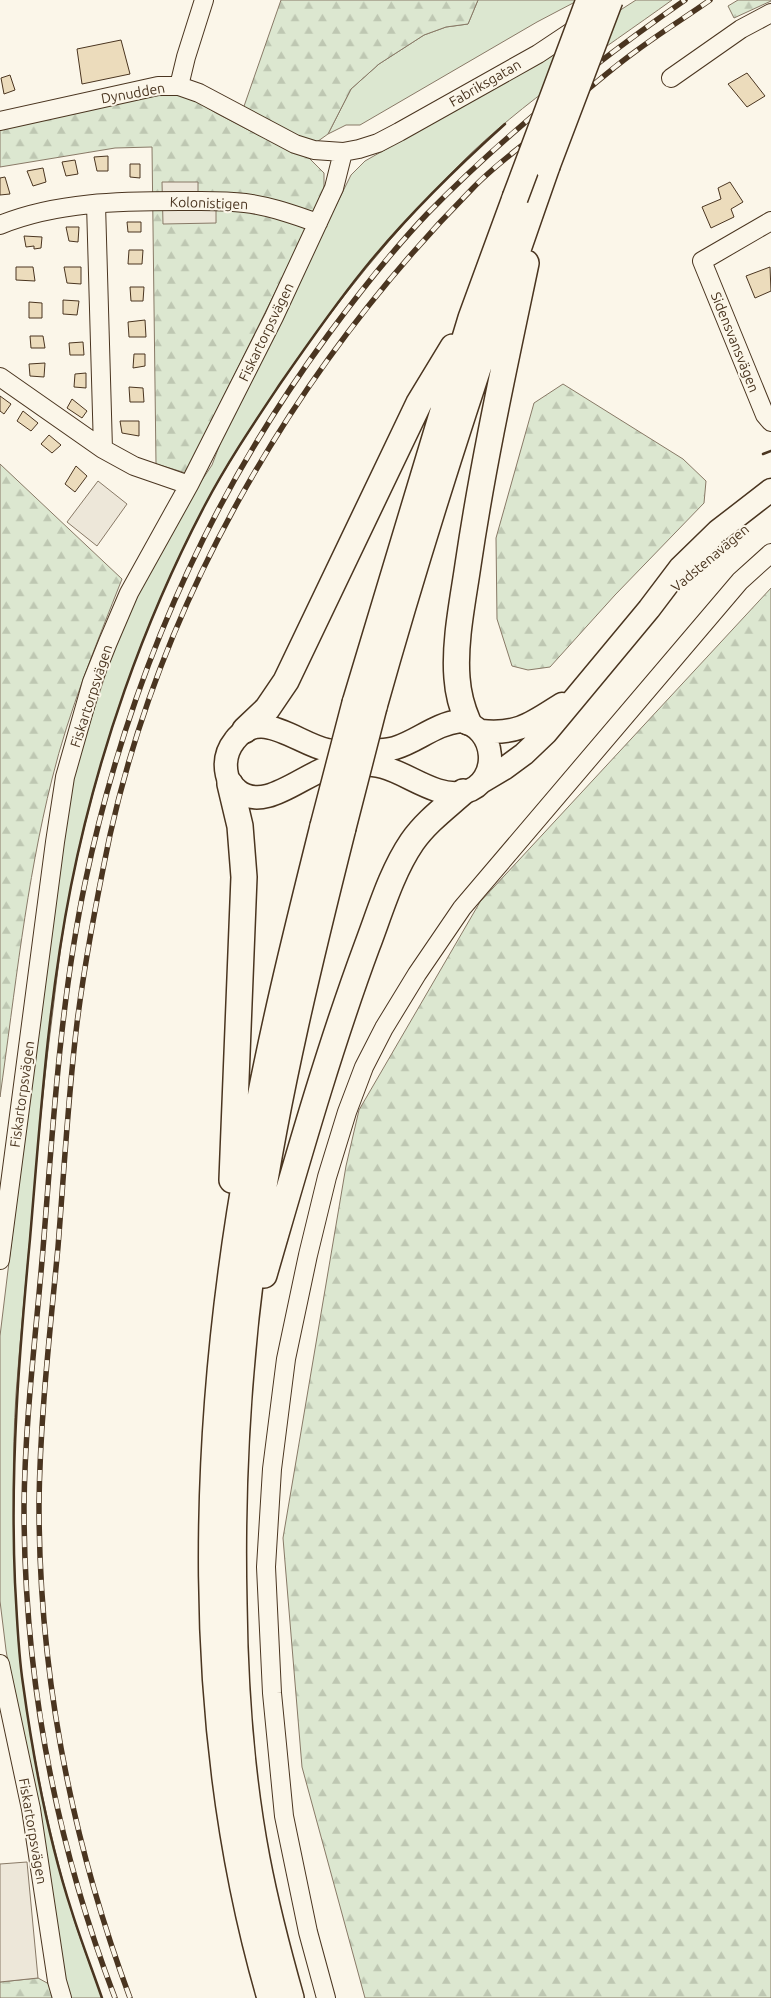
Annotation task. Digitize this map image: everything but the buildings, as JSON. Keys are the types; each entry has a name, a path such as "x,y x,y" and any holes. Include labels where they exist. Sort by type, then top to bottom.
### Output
{"highway":[{"path":"270,1998 248,1914 229,1812 218,1700 214,1626 212,1528 218,1397 228,1299 246,1173 263,1082 298,926 333,827 472,318 589,0"},
{"path":"365,705 495,312 547,166 610,0"},
{"path":"475,726 462,707 456,678 456,661 464,596 480,486 547,166"},
{"path":"245,730 267,709 286,681 419,403 443,361 472,318"},
{"path":"228,1299 244,877 240,826 230,784"},
{"path":"242,1350 322,1077 360,964 394,876 411,844 424,826 473,786"},
{"path":"291,1998 267,1908 257,1857 244,1764 237,1701 232,1530 236,1424 242,1350 258,1224 279,1103 317,930 333,827"}],"main road":[{"name":"Vadstenavägen","path":"473,786 505,768 524,754 546,733 650,609 680,568 718,532 771,490"},
{"name":"Vadstenavägen","path":"650,609 728,540 771,507"},
{"name":"Vadstenavägen","path":"245,730 260,726 272,727 311,746 328,751 361,752 394,748 444,724 460,721 499,733 519,730 577,694"},
{"path":"245,730 230,746 226,758 226,772 230,784 241,793 262,797 275,795 320,770 357,764 382,766 437,790 473,786 489,766 490,758 489,749 475,726"}],"street":[{"path":"179,86 204,0"},
{"name":"Fabriksgatan","path":"343,152 378,143 400,132 538,54 621,0"},
{"path":"671,78 741,29 771,13"},
{"name":"Dynudden","path":"0,121 158,86 179,86 199,93 295,144 314,150 343,152"},
{"name":"Fiskartorpsvägen","path":"0,1260 65,777 92,682 130,593 189,485 244,378 318,223 334,188 343,152"},
{"name":"Kolonistigen","path":"0,225 13,219 96,204 157,201 245,203 318,223"},
{"path":"96,204 103,448"},
{"name":"Sidensvansvägen","path":"771,221 702,261 765,415 771,422"},
{"path":"0,377 103,448 134,466 189,485"},
{"path":"326,1998 308,1932 284,1816 272,1693 266,1567 272,1469 286,1359 327,1177 347,1112 364,1067 384,1028 417,974 462,908 740,581 771,553"},
{"name":"Fiskartorpsvägen","path":"0,1664 31,1809 62,1998"}],"green space":[{"path":"281,0 478,0 468,24 446,27 424,35 379,64 351,89 328,134 314,144 242,112"},
{"path":"478,0 576,0 360,125 346,125 328,134 351,89 379,64 424,35 446,27 468,24"},
{"path":"636,0 672,0 536,98 484,141 460,164 366,268 323,323 283,380 224,472 183,548 143,640 95,785 72,882 58,972 37,1158 16,1394 14,1441 15,1584 20,1659 27,1712 42,1795 69,1903 102,1998 70,1998 65,1982 18,1722 0,1601 0,1336 60,843 76,765 118,636 137,595 178,516 212,465 228,423 351,175 365,161 541,61"},
{"path":"738,0 771,1 734,18 728,6"},
{"path":"158,85 197,101 258,135 309,158 324,173 324,193 186,473 156,464 152,147 115,148 0,167 0,122"},
{"path":"563,384 683,459 706,481 704,503 615,595 550,667 528,670 512,666 497,619 496,538 534,403"},
{"path":"0,464 122,579 75,703 52,779 28,897 0,1097"},
{"path":"771,588 771,1998 365,1998 302,1767 283,1538 346,1166 359,1110 480,902"},
{"path":"38,1978 49,1984 54,1998 0,1998 0,1982"}],"shaded area":[{"path":"162,182 198,182 198,205 216,205 216,223 163,224"},
{"path":"98,481 127,504 97,546 67,522"},
{"path":"27,1862 38,1978 0,1982 0,1864"}],"railway":[{"path":"115,1998 75,1879 47,1756 30,1632 25,1569 24,1506 29,1409 63,1019 76,928 103,809 124,736 148,665 177,596 209,528 245,462 285,397 328,335 363,288 401,243 457,184 519,128 584,74 685,0"},
{"path":"130,1998 91,1878 62,1755 52,1693 45,1630 40,1567 39,1504 46,1375 77,1023 105,858 134,745 165,656 203,570 246,486 296,406 350,329 410,256 487,174 623,61 710,0"}],"wall":[{"path":"102,1998 79,1934 49,1828 27,1712 20,1659 15,1583 14,1496 16,1411 22,1325 46,1062 56,974 71,886 94,788 124,691 162,596 213,489 280,384 331,311 364,269 432,194 505,124"},
{"path":"763,454 771,451"}]}
